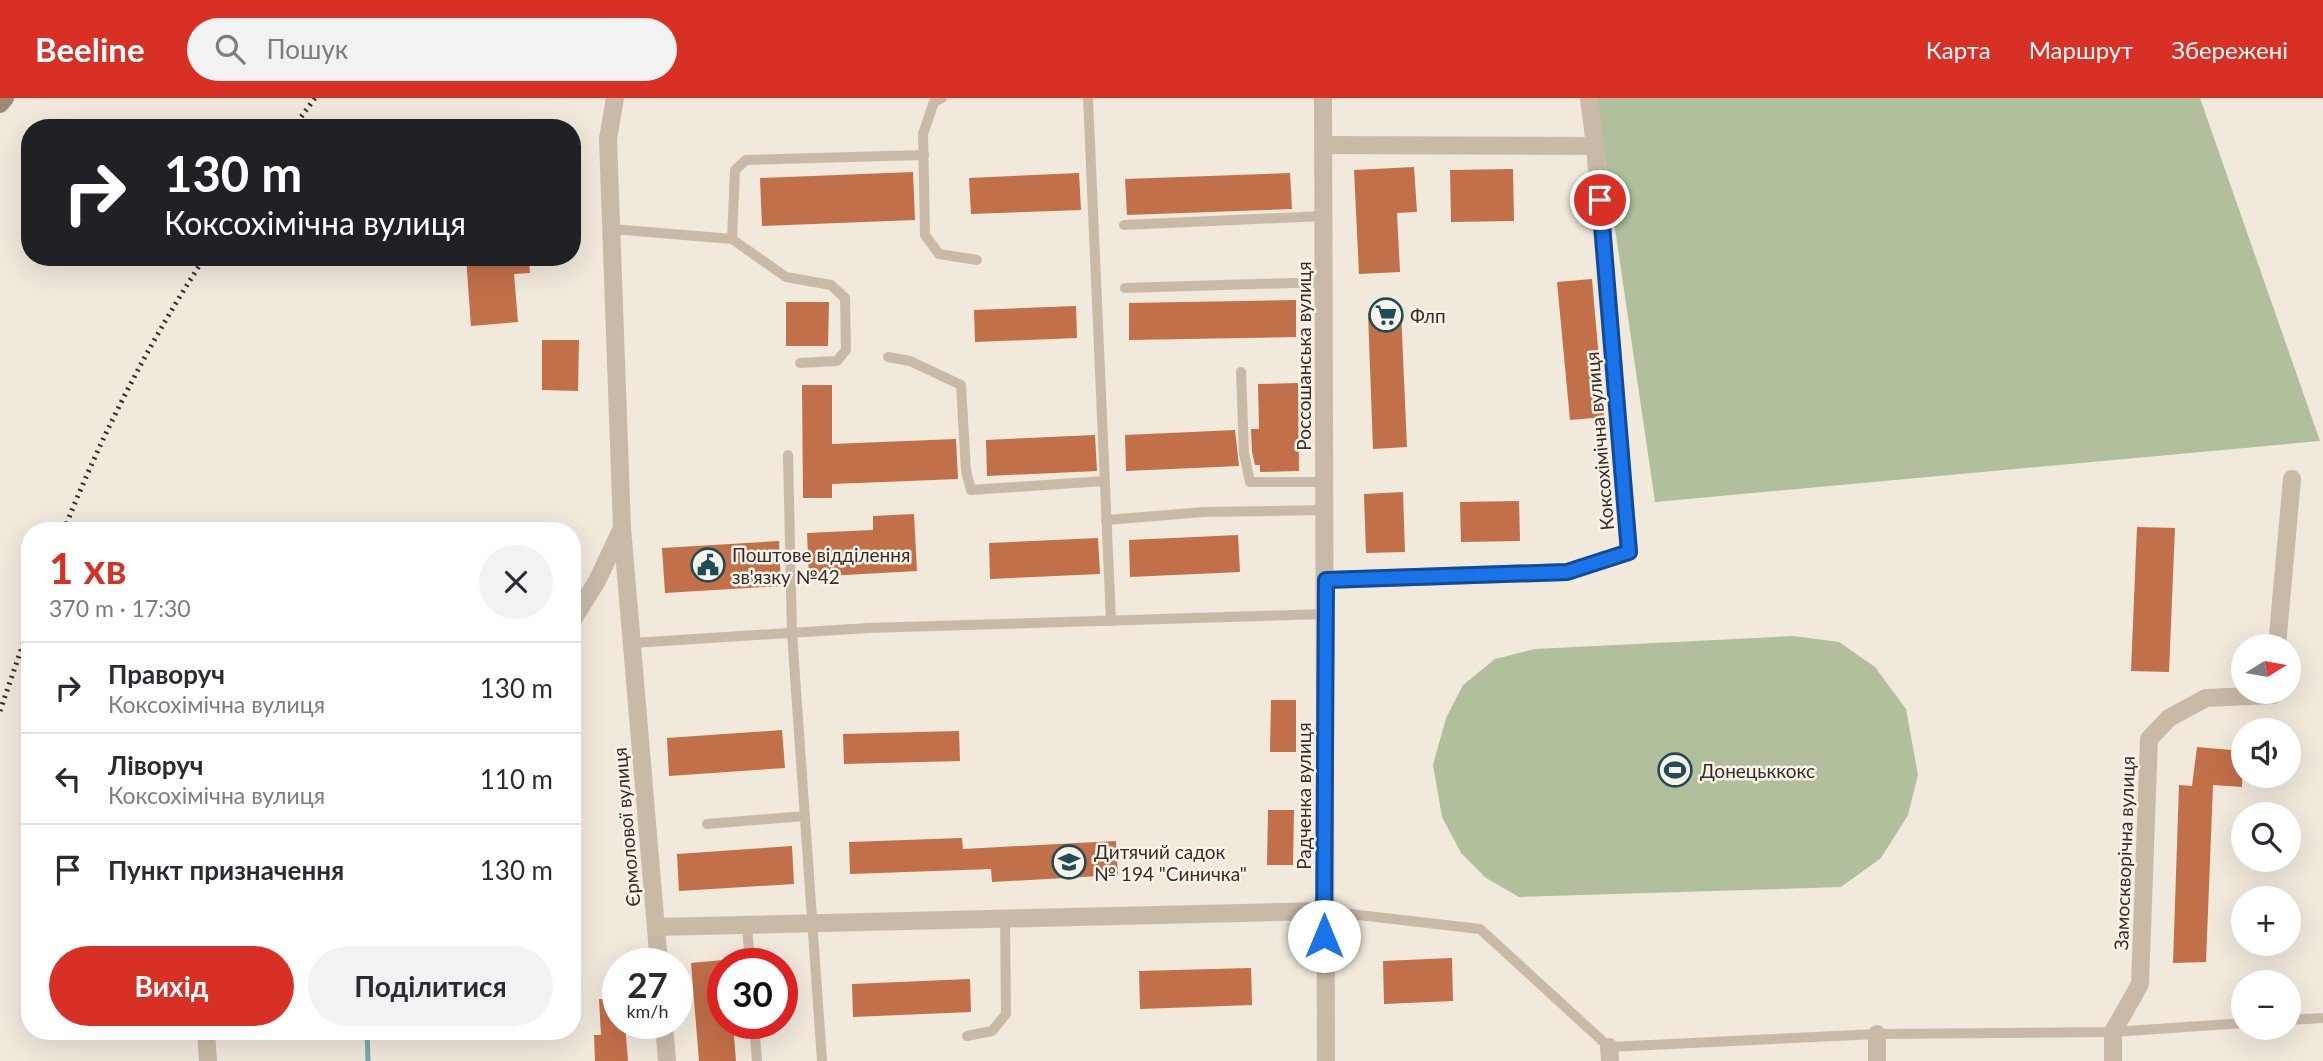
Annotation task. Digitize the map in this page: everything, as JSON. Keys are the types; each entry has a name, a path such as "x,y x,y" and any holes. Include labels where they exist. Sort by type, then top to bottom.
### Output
{"main road":[{"path":"0,104 5,98"}],"street":[{"name":"Єрмолової вулиця","path":"615,98 608,139 622,528 656,927 1324,911"},
{"name":"Россошанська вулиця","path":"1323,98 1325,614"},
{"name":"Коксохімічна вулиця","path":"1326,580 1567,572 1629,552 1589,98"},
{"path":"1322,145 1595,146"},
{"path":"2278,634 2292,479"},
{"path":"581,607 597,581 622,528"},
{"name":"Радченка вулиця","path":"1325,614 1325,1061"},
{"name":"Замоскворічна вулиця","path":"2113,1061 2113,1032 2140,984 2149,739 2169,718 2206,698 2231,697"},
{"path":"656,927 658,948"},
{"path":"1877,1034 1877,1061"},
{"path":"665,1039 667,1061"},
{"path":"207,1040 208,1061"}],"lane":[{"path":"942,98 934,102 923,134 925,235 939,254 976,260"},
{"path":"1088,98 1111,621"},
{"path":"732,239 736,170 746,160 924,155"},
{"path":"1124,225 1323,216"},
{"path":"612,229 732,239 786,277 831,285 845,298 846,350 837,360 800,363"},
{"path":"1125,288 1324,282"},
{"path":"888,357 910,361 961,385 966,471 971,490 1104,481"},
{"path":"1241,372 1244,453 1250,482 1325,482"},
{"path":"788,454 792,633 822,1061"},
{"path":"1106,520 1204,512 1325,510"},
{"path":"632,643 792,633 1325,614"},
{"path":"707,824 805,816"},
{"path":"1324,911 1480,929 1609,1054 1877,1034 2113,1032 2231,1024"},
{"path":"967,1036 992,1031 1006,1014 1005,918"},
{"path":"747,925 749,948"},
{"path":"2301,1019 2323,1018"},
{"path":"755,1039 757,1061"}],"green space":[{"path":"1596,98 2200,98 2320,441 1655,502"},
{"name":"Донецьккокс","path":"1793,636 1839,642 1875,667 1906,709 1918,775 1908,815 1881,858 1841,887 1519,897 1486,878 1461,853 1442,817 1433,765 1446,718 1463,685 1495,659 1535,649"}],"building":[{"path":"1414,167 1417,212 1397,213 1400,272 1359,274 1354,170"},
{"path":"1513,169 1514,221 1451,222 1450,170"},
{"path":"913,172 915,220 762,226 760,178"},
{"path":"1079,173 1081,210 971,214 969,178"},
{"path":"1290,173 1292,209 1127,215 1125,179"},
{"path":"467,266 530,266 530,273 514,274 518,322 471,326"},
{"path":"1592,279 1604,417 1570,420 1557,282"},
{"path":"1296,300 1296,337 1129,340 1129,303"},
{"path":"786,302 829,302 828,346 786,346"},
{"path":"1076,306 1077,338 975,342 974,310"},
{"path":"1401,312 1407,447 1373,449 1368,313"},
{"path":"542,340 579,340 578,391 542,390"},
{"path":"1298,383 1299,471 1260,472 1260,465 1255,465 1252,452 1251,429 1259,429 1258,384"},
{"path":"802,385 832,385 832,444 956,439 958,479 832,484 832,498 803,498"},
{"path":"1235,430 1239,466 1126,471 1125,435"},
{"path":"1095,435 1097,471 987,476 986,440"},
{"path":"1403,492 1405,552 1366,553 1364,494"},
{"path":"1519,501 1520,541 1461,542 1460,502"},
{"path":"914,514 917,571 809,577 807,533 873,530 873,516"},
{"path":"2137,527 2175,528 2169,672 2131,671"},
{"path":"1238,535 1240,572 1130,577 1129,540"},
{"path":"1098,538 1100,574 990,579 989,543"},
{"path":"779,541 781,586 665,593 662,548"},
{"path":"1271,700 1296,700 1296,752 1270,752"},
{"path":"782,730 785,768 669,776 667,738"},
{"path":"959,731 960,761 844,764 843,734"},
{"path":"2197,747 2231,750 2231,786 2213,785 2206,962 2173,963 2179,785 2192,786"},
{"path":"1268,810 1294,810 1293,865 1267,865"},
{"path":"962,838 963,849 1116,841 1118,875 992,882 991,869 850,874 849,842"},
{"path":"792,846 794,884 679,891 677,854"},
{"path":"1452,958 1453,1001 1384,1004 1383,961"},
{"path":"707,962 707,1039 734,1039 736,1061 699,1061 693,963"},
{"path":"1251,968 1252,1005 1140,1009 1139,971"},
{"path":"970,979 971,1012 853,1017 852,984"},
{"path":"599,999 602,999 602,1039 626,1039 628,1061 595,1061 594,1035 601,1035"}],"waterway":[{"path":"367,1040 368,1061"}],"railway":[{"path":"300,119 315,98"},
{"path":"67,522 127,390 199,266"},
{"path":"0,711 21,650"}],"place":[{"name":"Флп","path":"1386,315"},
{"name":"Поштове відділення зв'язку №42","path":"708,565"},
{"name":"Донецьккокс","path":"1675,770"},
{"name":"Дитячий садок № 194 \"Синичка\"","path":"1069,862"}],"route":[{"path":"1324,936 1326,580 1567,572 1629,552 1600,200"}]}
